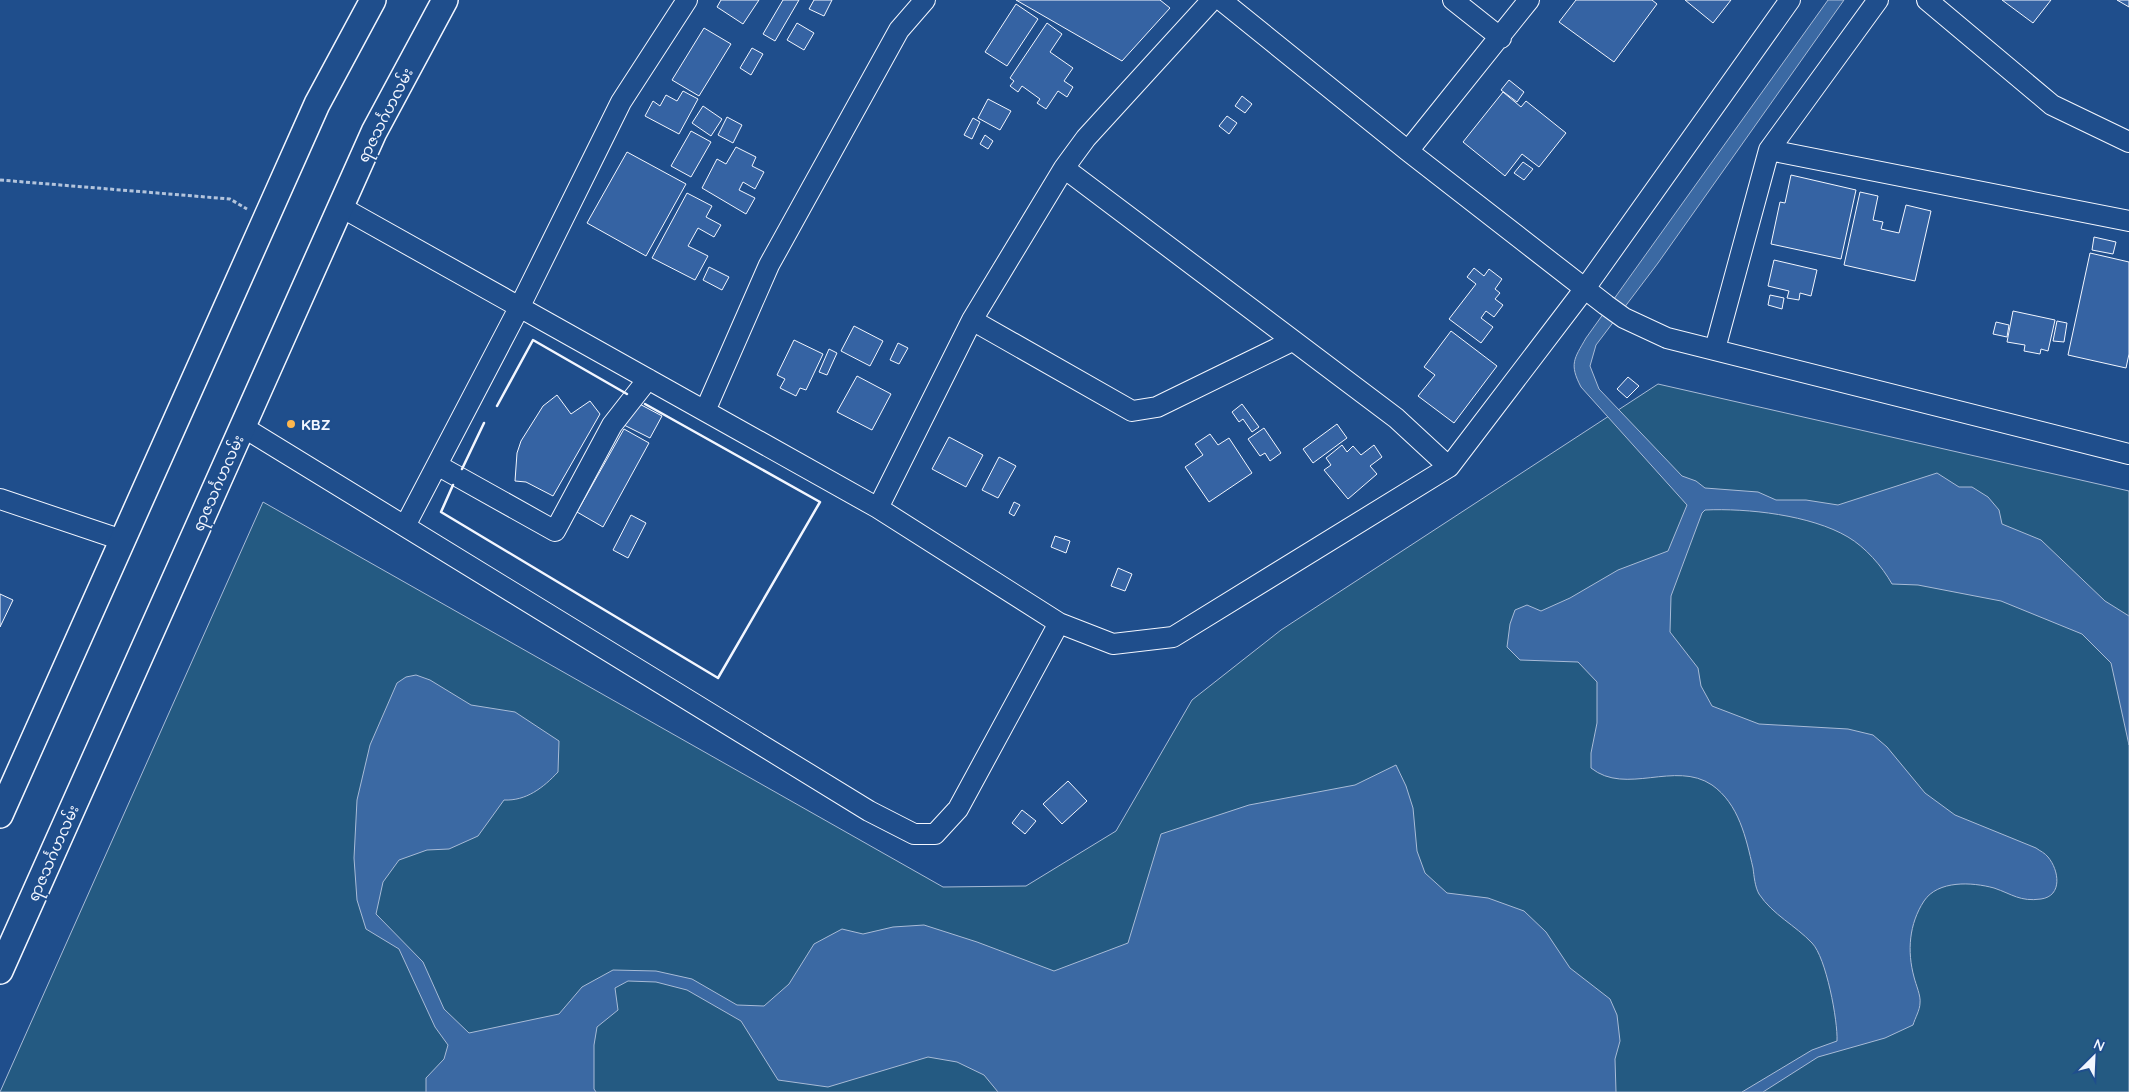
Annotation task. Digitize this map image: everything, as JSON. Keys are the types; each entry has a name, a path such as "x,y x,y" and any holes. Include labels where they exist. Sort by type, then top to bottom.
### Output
{"main road":[{"path":"0,815 317,104 373,0"},
{"name":"ရာဇသင်္ဂဟလမ်း","path":"0,971 374,132 445,0"}],"street":[{"path":"404,526 520,306 621,102 687,0"},
{"path":"705,411 769,265 899,30 925,0"},
{"path":"878,508 972,320 1064,168 1086,138 1212,0"},
{"path":"1221,0 1408,150 1624,318 1667,338 2129,454"},
{"path":"1453,0 1501,38"},
{"path":"1408,150 1501,38 1529,0"},
{"path":"341,207 878,508 1059,623 1113,644 1173,637 1449,467 1586,287 1790,0"},
{"path":"1715,349 1769,150 1878,0"},
{"path":"1927,0 2052,105 2129,142"},
{"path":"1769,150 2129,221"},
{"path":"1064,168 1396,418 1449,467"},
{"path":"972,320 1132,410 1157,408 1292,341"},
{"path":"437,465 555,531 612,425 648,379"},
{"path":"243,427 869,811 914,834 935,834 958,809 1059,623"},
{"path":"0,499 122,540"}],"path":[{"path":"0,180 230,199 266,219"}],"shaded area":[{"path":"1828,0 1844,0 1658,263 1596,345 1590,366 1599,389 1682,476 1696,481 1705,488 1758,492 1776,500 1806,500 1838,505 1937,473 1959,487 1972,487 1988,497 1999,510 2002,524 2041,540 2105,601 2129,616 2129,745 2111,663 2082,634 2001,601 1918,585 1892,584 1878,564 1861,546 1833,529 1816,523 1778,514 1740,510 1705,510 1702,513 1671,596 1670,632 1698,668 1701,686 1712,706 1759,724 1848,729 1873,735 1887,747 1925,793 1955,815 2036,848 2045,854 2055,869 2057,882 2053,893 2048,897 2034,900 2016,897 1994,888 1966,884 1946,886 1930,894 1919,910 1912,928 1910,957 1920,1000 1913,1025 1885,1038 1818,1057 1763,1092 1742,1092 1812,1050 1837,1041 1830,990 1817,950 1812,943 1777,914 1759,894 1740,822 1729,802 1721,793 1712,785 1698,778 1667,776 1619,779 1605,776 1591,768 1591,753 1597,723 1597,682 1578,662 1520,660 1507,647 1510,624 1515,610 1527,605 1541,611 1570,598 1618,570 1668,551 1687,505 1581,387 1575,373 1574,362 1586,338"},
{"path":"1658,384 2129,491 2129,1092 0,1092 263,502 943,887 1026,886 1116,831 1192,700 1281,630"},
{"path":"416,675 430,680 471,705 515,712 559,741 558,772 546,783 527,796 504,800 478,836 449,849 427,850 399,860 383,882 376,914 423,962 444,1009 469,1033 559,1014 582,987 613,970 656,971 692,979 737,1005 764,1006 789,984 814,944 842,929 863,934 893,927 924,925 977,942 1054,971 1128,943 1161,834 1249,805 1355,785 1396,765 1406,786 1413,808 1417,851 1425,873 1447,893 1488,898 1524,911 1546,932 1570,968 1610,999 1617,1015 1620,1041 1615,1059 1616,1092 998,1092 984,1075 957,1062 928,1057 828,1087 778,1080 741,1021 687,990 656,982 628,981 615,988 618,1010 597,1027 594,1045 594,1089 596,1092 426,1092 426,1078 444,1059 448,1045 435,1027 399,949 366,929 357,900 354,858 357,800 370,745 397,683 406,677"}],"building":[{"path":"721,0 759,0 743,24 717,7"},
{"path":"783,0 799,0 775,41 763,34"},
{"path":"814,0 832,0 824,16 809,9"},
{"path":"1016,0 1160,0 1170,8 1122,61"},
{"path":"1576,0 1652,0 1657,4 1614,62 1559,22"},
{"path":"1685,0 1731,0 1713,23"},
{"path":"2002,0 2051,0 2033,23"},
{"path":"2117,0 2129,0 2129,7"},
{"path":"1016,4 1038,19 1007,66 985,52"},
{"path":"797,23 814,33 804,50 787,40"},
{"path":"1047,23 1062,34 1050,52 1073,68 1064,81 1073,87 1067,97 1058,91 1046,109 1037,103 1040,99 1022,86 1018,92 1010,86 1014,81 1010,78"},
{"path":"704,28 731,44 699,96 672,80"},
{"path":"752,48 763,54 751,75 740,68"},
{"path":"1509,80 1524,92 1517,102 1501,90"},
{"path":"683,91 698,99 679,134 645,116 653,101 660,106 666,95 677,101"},
{"path":"1503,92 1521,107 1526,101 1566,133 1539,167 1522,154 1505,176 1463,142"},
{"path":"1242,96 1252,104 1245,113 1235,106"},
{"path":"988,99 1011,111 1000,130 978,118"},
{"path":"703,106 722,119 711,136 692,123"},
{"path":"1227,116 1237,123 1229,134 1219,126"},
{"path":"727,117 742,125 733,143 718,135"},
{"path":"973,118 980,122 972,139 964,135"},
{"path":"691,131 711,142 691,177 671,166"},
{"path":"985,135 993,141 988,149 980,144"},
{"path":"736,147 756,157 752,166 764,172 755,189 743,182 739,190 755,198 746,214 702,188 717,159 726,164"},
{"path":"627,152 686,184 646,256 587,223"},
{"path":"1523,162 1533,169 1524,180 1514,173"},
{"path":"1791,175 1856,190 1841,259 1771,244 1780,202 1785,203"},
{"path":"1860,192 1878,196 1873,220 1883,222 1881,229 1899,233 1906,205 1931,211 1915,281 1844,265"},
{"path":"687,193 712,206 706,217 721,225 714,237 698,228 688,246 708,256 695,280 652,258"},
{"path":"2094,237 2116,242 2113,254 2092,250"},
{"path":"2090,253 2129,262 2129,354 2126,368 2068,355"},
{"path":"1774,260 1817,270 1811,296 1800,293 1799,300 1787,298 1789,291 1768,286"},
{"path":"709,267 729,277 722,290 703,280"},
{"path":"1474,268 1484,276 1489,269 1502,279 1495,289 1500,293 1495,299 1503,305 1494,317 1486,311 1481,318 1493,327 1481,343 1449,319 1476,284 1467,277"},
{"path":"1770,295 1784,298 1782,309 1768,305"},
{"path":"2013,311 2055,320 2048,351 2041,349 2040,354 2024,351 2025,345 2007,342"},
{"path":"2057,321 2067,323 2064,342 2053,341"},
{"path":"1996,322 2009,325 2007,337 1993,334"},
{"path":"854,326 883,341 870,366 841,351"},
{"path":"1451,331 1497,366 1454,423 1418,396 1435,375 1424,367"},
{"path":"794,340 823,354 806,390 800,388 796,396 780,388 785,379 777,375"},
{"path":"898,343 908,348 899,364 890,360"},
{"path":"829,349 837,353 827,375 819,372"},
{"path":"857,376 891,394 872,430 837,412"},
{"path":"1628,377 1639,386 1627,398 1617,389"},
{"path":"557,395 571,414 590,401 600,414 553,496 526,482 515,481 517,453 521,441 543,406"},
{"path":"632,400 662,416 650,438 620,423"},
{"path":"1242,404 1259,427 1252,432 1243,419 1239,422 1232,412"},
{"path":"1337,424 1347,438 1313,463 1303,449"},
{"path":"1264,428 1281,453 1270,461 1265,453 1260,456 1248,439"},
{"path":"624,429 649,443 603,527 577,512"},
{"path":"1210,434 1218,445 1229,438 1252,473 1209,502 1185,467 1203,455 1195,444"},
{"path":"949,437 983,455 966,487 932,469"},
{"path":"1342,445 1347,452 1353,446 1361,455 1374,445 1382,457 1370,466 1377,474 1348,499 1324,470 1331,465 1326,458"},
{"path":"999,457 1016,466 998,498 982,490"},
{"path":"1014,502 1020,505 1014,516 1009,513"},
{"path":"631,515 646,523 628,558 613,550"},
{"path":"1055,536 1070,541 1066,553 1051,547"},
{"path":"1118,568 1132,574 1125,591 1111,586"},
{"path":"0,594 13,600 0,627"},
{"path":"1068,781 1087,801 1062,824 1043,804"},
{"path":"1022,810 1036,821 1025,834 1012,823"}],"wall":[{"path":"497,406 533,340 627,394"},
{"path":"453,485 441,512 718,678 820,502 645,404"},
{"path":"462,469 484,423"}],"place":[{"name":"KBZ","path":"291,424"}]}
